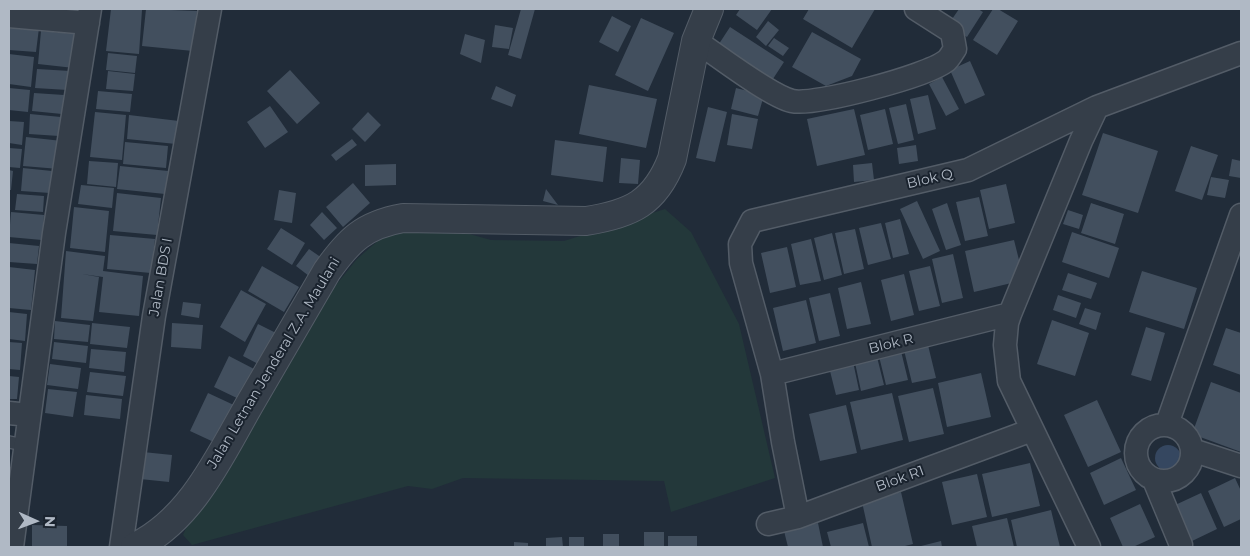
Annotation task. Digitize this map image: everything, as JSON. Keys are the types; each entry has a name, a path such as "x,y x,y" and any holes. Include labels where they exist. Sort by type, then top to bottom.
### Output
{"street":[{"name":"Jalan BDS I","path":"121,547 154,316 210,9"},
{"name":"Jalan Letnan Jenderal Z.A. Maulani","path":"135,547 151,539 173,521 202,485 327,271 341,251 361,231 382,222 403,218 586,221 608,218 627,211 654,194 666,176 672,159 696,40 709,9"},
{"path":"696,40 777,94 793,101 815,100 898,83 946,61 955,49 952,32 916,9"},
{"path":"9,16 89,16 54,233 19,414 12,547"},
{"name":"Blok Q","path":"772,374 741,264 740,244 752,221 968,170 1097,107 1241,53"},
{"path":"1089,547 1009,381 1006,345 1007,323 1010,314 1080,141 1097,107"},
{"path":"1167,424 1241,214"},
{"name":"Blok R","path":"772,374 1010,314"},
{"path":"772,374 798,517"},
{"path":"1167,424 1184,432 1192,450 1188,468 1181,476 1164,482 1146,476 1136,460 1137,442 1149,428 1167,424"},
{"name":"Blok R1","path":"768,524 798,517 1032,430"},
{"path":"1192,450 1241,466"},
{"path":"1154,480 1181,544"}],"green space":[{"path":"665,209 691,232 739,324 775,478 671,512 664,481 463,478 432,489 408,486 192,545 183,535 193,513 328,295 357,259 380,239 406,225 448,228 491,240 564,241"}],"water":[{"path":"1168,445 1177,449 1181,458 1177,467 1168,471 1159,467 1155,458 1159,449"}],"building":[{"path":"111,9 142,10 139,54 106,51"},
{"path":"146,9 197,11 193,51 142,46"},
{"path":"521,9 535,9 521,59 508,55"},
{"path":"740,9 772,9 757,30 736,15"},
{"path":"809,9 875,9 852,48 803,19"},
{"path":"959,9 978,9 983,12 967,37 948,25"},
{"path":"993,9 998,9 1018,21 997,55 973,40"},
{"path":"612,16 631,26 618,52 599,42"},
{"path":"641,18 674,33 648,91 615,75"},
{"path":"768,21 779,30 766,46 756,37"},
{"path":"9,25 39,28 36,52 9,50"},
{"path":"495,25 513,28 509,49 492,47"},
{"path":"730,27 784,62 769,85 715,50"},
{"path":"41,31 77,34 74,68 38,64"},
{"path":"812,32 861,59 852,76 826,86 792,67"},
{"path":"465,34 485,40 481,63 460,54"},
{"path":"774,38 789,48 783,56 768,46"},
{"path":"108,53 137,56 135,73 106,70"},
{"path":"9,54 34,57 31,87 9,84"},
{"path":"970,61 985,95 965,104 950,70"},
{"path":"37,69 70,71 68,90 35,88"},
{"path":"290,70 320,103 297,124 267,91"},
{"path":"108,71 135,74 133,91 106,89"},
{"path":"942,77 959,109 946,116 929,84"},
{"path":"589,85 657,99 646,148 579,134"},
{"path":"496,86 516,95 512,107 491,99"},
{"path":"9,88 30,90 28,112 9,110"},
{"path":"736,88 764,95 758,116 731,109"},
{"path":"98,91 132,94 130,112 96,109"},
{"path":"34,93 64,95 62,114 32,111"},
{"path":"928,95 936,129 918,134 910,99"},
{"path":"906,104 914,140 898,144 889,108"},
{"path":"270,106 288,132 265,148 247,122"},
{"path":"708,107 727,112 715,162 696,158"},
{"path":"854,109 865,155 817,166 807,119"},
{"path":"885,109 893,144 868,150 860,115"},
{"path":"95,112 126,115 122,160 90,157"},
{"path":"368,112 381,125 365,142 352,129"},
{"path":"30,114 61,117 59,136 29,134"},
{"path":"732,114 758,119 752,149 727,145"},
{"path":"129,115 179,121 176,144 127,139"},
{"path":"9,121 24,122 22,145 9,143"},
{"path":"1103,133 1158,151 1138,213 1082,195"},
{"path":"26,137 62,141 59,169 23,166"},
{"path":"352,139 357,145 336,161 331,155"},
{"path":"555,140 607,147 603,182 551,175"},
{"path":"125,142 168,146 166,168 123,164"},
{"path":"916,145 918,161 899,164 897,148"},
{"path":"1191,146 1218,155 1202,200 1175,191"},
{"path":"9,148 22,149 20,168 9,167"},
{"path":"621,158 640,160 638,184 619,183"},
{"path":"1232,159 1241,161 1241,178 1229,176"},
{"path":"89,161 118,163 116,187 87,184"},
{"path":"872,163 874,180 854,182 853,165"},
{"path":"396,164 396,185 365,186 365,165"},
{"path":"120,166 168,171 165,194 117,189"},
{"path":"23,168 52,171 50,193 21,191"},
{"path":"9,170 13,171 11,190 9,190"},
{"path":"1211,177 1229,180 1225,198 1207,195"},
{"path":"353,183 370,203 343,227 326,207"},
{"path":"1006,184 1015,223 989,229 980,190"},
{"path":"81,185 114,188 112,208 78,204"},
{"path":"546,189 558,205 543,201"},
{"path":"279,190 296,193 292,223 274,220"},
{"path":"117,193 161,198 157,235 113,231"},
{"path":"17,194 44,196 43,212 15,210"},
{"path":"979,197 988,236 965,241 956,202"},
{"path":"917,201 940,251 923,259 900,209"},
{"path":"947,203 961,245 946,250 932,209"},
{"path":"1091,203 1124,214 1115,244 1081,233"},
{"path":"74,207 109,211 105,252 70,248"},
{"path":"1068,210 1083,215 1079,229 1063,224"},
{"path":"11,212 44,215 42,240 9,237"},
{"path":"322,212 337,228 324,240 310,225"},
{"path":"900,219 909,254 893,258 885,223"},
{"path":"881,223 891,259 868,265 859,228"},
{"path":"281,228 305,243 292,265 267,249"},
{"path":"855,229 864,269 844,274 835,233"},
{"path":"1072,232 1119,248 1109,278 1062,262"},
{"path":"832,233 842,275 824,280 814,238"},
{"path":"110,235 155,239 151,273 107,269"},
{"path":"811,239 821,281 800,285 791,244"},
{"path":"1014,240 1024,280 974,292 965,251"},
{"path":"9,243 39,246 37,264 9,262"},
{"path":"787,247 796,287 770,293 761,253"},
{"path":"309,249 322,258 309,276 296,266"},
{"path":"66,251 105,256 103,271 143,276 139,316 99,312 103,277 82,274 99,277 93,321 61,318"},
{"path":"953,254 963,298 942,303 932,259"},
{"path":"262,266 299,287 284,312 248,291"},
{"path":"930,266 940,306 919,311 909,271"},
{"path":"9,267 35,270 31,310 9,308"},
{"path":"1142,271 1197,288 1184,329 1129,312"},
{"path":"1068,273 1097,283 1091,299 1062,290"},
{"path":"904,274 914,315 891,321 881,280"},
{"path":"861,282 871,324 847,329 838,288"},
{"path":"241,290 266,304 245,342 220,327"},
{"path":"830,293 840,336 819,341 809,298"},
{"path":"1058,295 1081,303 1076,318 1053,310"},
{"path":"806,300 816,343 783,351 773,308"},
{"path":"183,302 201,304 199,318 181,315"},
{"path":"1085,308 1101,313 1096,330 1079,324"},
{"path":"9,312 27,314 25,341 9,339"},
{"path":"1052,320 1089,333 1075,376 1037,364"},
{"path":"55,321 90,325 88,342 54,339"},
{"path":"92,323 130,327 127,348 90,344"},
{"path":"172,323 203,325 201,349 171,347"},
{"path":"258,324 278,334 262,366 243,356"},
{"path":"1146,327 1165,333 1151,381 1131,375"},
{"path":"1226,328 1241,333 1241,375 1213,365"},
{"path":"927,341 936,378 912,383 903,346"},
{"path":"9,342 22,343 20,370 9,369"},
{"path":"54,342 88,346 86,363 52,359"},
{"path":"900,347 908,380 886,385 878,352"},
{"path":"91,349 126,352 124,372 89,368"},
{"path":"876,353 884,385 861,391 854,358"},
{"path":"229,356 256,370 241,400 214,387"},
{"path":"852,357 859,390 836,395 828,363"},
{"path":"50,364 81,368 78,389 47,385"},
{"path":"90,372 126,376 123,396 87,392"},
{"path":"981,373 991,417 947,427 938,383"},
{"path":"9,376 19,377 17,399 9,399"},
{"path":"1211,382 1241,393 1241,452 1192,434"},
{"path":"933,388 944,434 909,442 898,396"},
{"path":"48,389 77,392 73,417 45,413"},
{"path":"208,393 236,406 218,444 190,431"},
{"path":"892,393 903,440 861,450 850,402"},
{"path":"86,395 122,399 120,419 84,415"},
{"path":"1097,400 1121,452 1088,467 1064,415"},
{"path":"846,405 857,453 820,461 809,414"},
{"path":"143,452 172,455 169,482 140,479"},
{"path":"1121,458 1136,490 1104,505 1090,473"},
{"path":"1030,463 1040,506 992,517 982,474"},
{"path":"977,474 987,517 952,525 942,482"},
{"path":"1235,478 1241,491 1241,519 1224,527 1208,491"},
{"path":"901,492 913,544 901,547 872,547 862,502"},
{"path":"1201,493 1217,529 1190,542 1173,506"},
{"path":"1140,504 1155,537 1133,547 1123,547 1110,518"},
{"path":"1051,510 1060,547 1017,547 1011,520"},
{"path":"1007,518 1014,547 977,547 972,526"},
{"path":"818,523 823,547 788,547 784,531"},
{"path":"863,523 869,547 831,547 827,532"},
{"path":"32,525 67,526 67,547 32,547"},
{"path":"644,532 664,532 664,547 644,547"},
{"path":"603,534 619,534 619,547 603,547"},
{"path":"668,536 697,536 697,547 668,547"},
{"path":"562,537 563,547 546,547 546,538"},
{"path":"569,537 584,537 584,547 569,547"},
{"path":"941,541 942,547 917,547"},
{"path":"514,542 528,543 528,547 514,547"}]}
